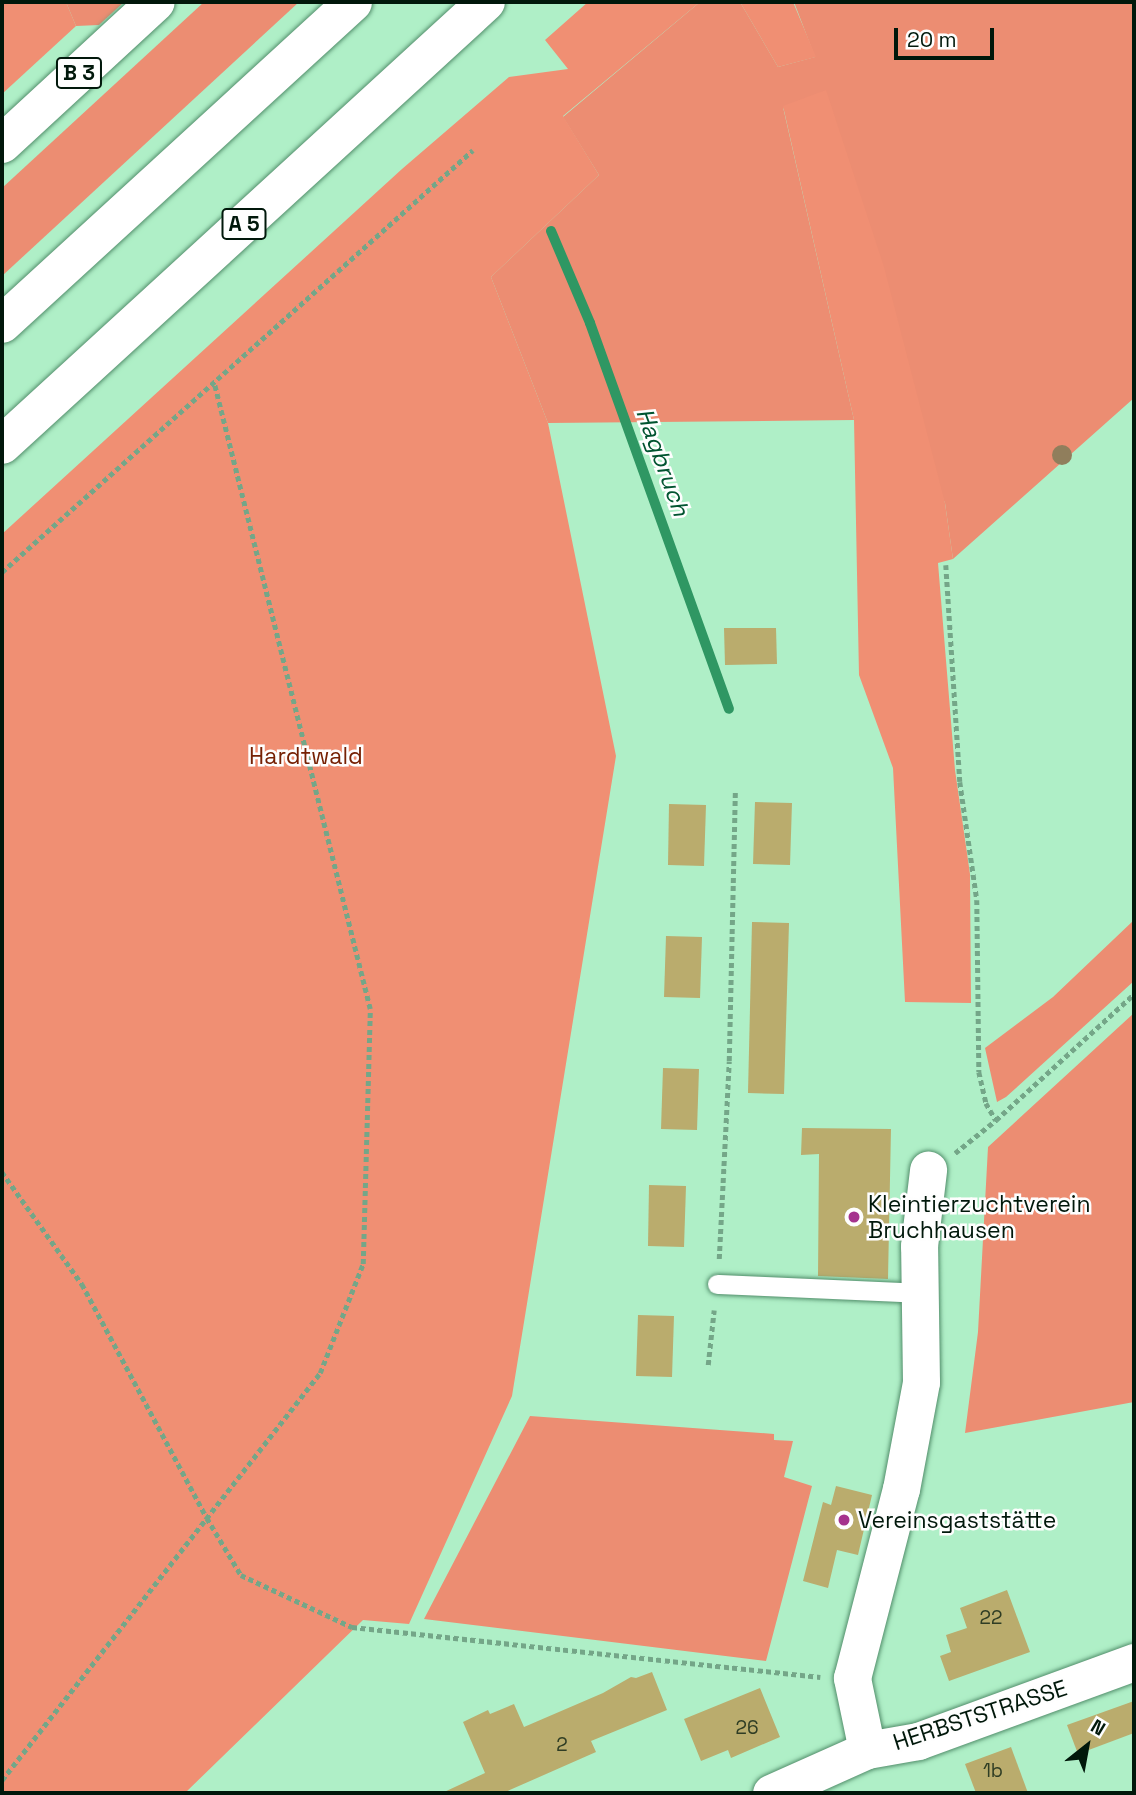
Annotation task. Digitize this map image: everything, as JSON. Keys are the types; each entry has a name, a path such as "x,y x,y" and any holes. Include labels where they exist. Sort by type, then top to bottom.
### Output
{"main road":[{"name":"B 3","path":"2,144 156,2"},
{"path":"2,324 353,2"},
{"name":"A 5","path":"2,446 486,2"}],"street":[{"name":"HERBSTSTRASSE","path":"928,1170 919,1246 921,1382 901,1489 852,1678 867,1750 918,1741 1134,1662"},
{"path":"771,1793 867,1750"}],"lane":[{"path":"717,1284 920,1293"}],"path":[{"path":"2,572 472,150"},
{"path":"2,1780 320,1373 363,1264 370,1009 214,383"},
{"path":"946,565 960,782 977,900 979,1072 986,1103 996,1120"},
{"path":"708,1365 725,1166 736,791"},
{"path":"928,1170 996,1120 1134,994"},
{"path":"2,1172 82,1284 206,1518 241,1575 352,1627 852,1678"}],"shaded area":[{"path":"66,2 124,2 99,25 76,26"},
{"path":"204,2 299,2 2,276 2,188"},
{"path":"700,2 740,2 778,67 815,57 794,2 1134,2 1134,398 953,559 945,503 783,107 854,420 548,423 491,277 599,175 563,117"},
{"path":"1134,920 1134,981 1006,1097 997,1102 985,1048 1053,997"},
{"path":"1134,1013 1134,1402 965,1433 978,1332 988,1147"},
{"path":"530,1416 774,1434 774,1440 793,1441 784,1477 812,1486 766,1661 424,1619"}],"green space":[{"path":"2,2 66,2 76,26 2,94"},
{"name":"Hardtwald","path":"588,2 700,2 563,116 599,175 491,277 548,423 616,756 512,1396 409,1624 363,1620 185,1793 2,1793 2,534 402,169 509,77 568,69 545,40"},
{"path":"740,2 793,2 816,57 778,67"},
{"path":"826,90 884,267 945,503 953,559 938,563 955,770 970,874 971,1003 905,1002 893,768 859,675 854,420 783,106"}],"building":[{"path":"724,628 776,628 777,664 725,665"},
{"path":"755,802 792,803 790,865 753,864"},
{"path":"669,804 706,805 704,866 668,865"},
{"path":"752,922 789,923 784,1094 748,1093"},
{"path":"666,936 702,937 700,998 664,997"},
{"path":"663,1068 699,1069 697,1130 661,1129"},
{"name":"Kleintierzuchtverein Bruchhausen","path":"802,1128 891,1129 888,1279 818,1276 819,1154 801,1155"},
{"path":"649,1185 686,1186 684,1247 648,1246"},
{"path":"638,1315 674,1316 672,1377 636,1376"},
{"path":"836,1486 872,1495 858,1555 837,1550 828,1588 803,1581 823,1502 831,1505"},
{"path":"1007,1590 1030,1652 949,1681 940,1656 951,1652 946,1635 967,1628 960,1608"},
{"path":"652,1672 667,1710 591,1741 596,1752 503,1793 442,1793 485,1773 463,1722 488,1710 490,1714 514,1704 524,1727 603,1693 631,1677 636,1678"},
{"path":"760,1688 780,1737 731,1758 728,1750 701,1761 684,1719"},
{"path":"1134,1701 1134,1733 1078,1754 1067,1725"},
{"path":"1011,1747 1028,1793 976,1793 965,1764"}],"waterway":[{"name":"Hagbruch","path":"551,231 590,323 729,709"}],"place":[{"name":"Kleintierzuchtverein Bruchhausen","path":"854,1217"},
{"name":"Vereinsgaststätte","path":"844,1520"}]}
